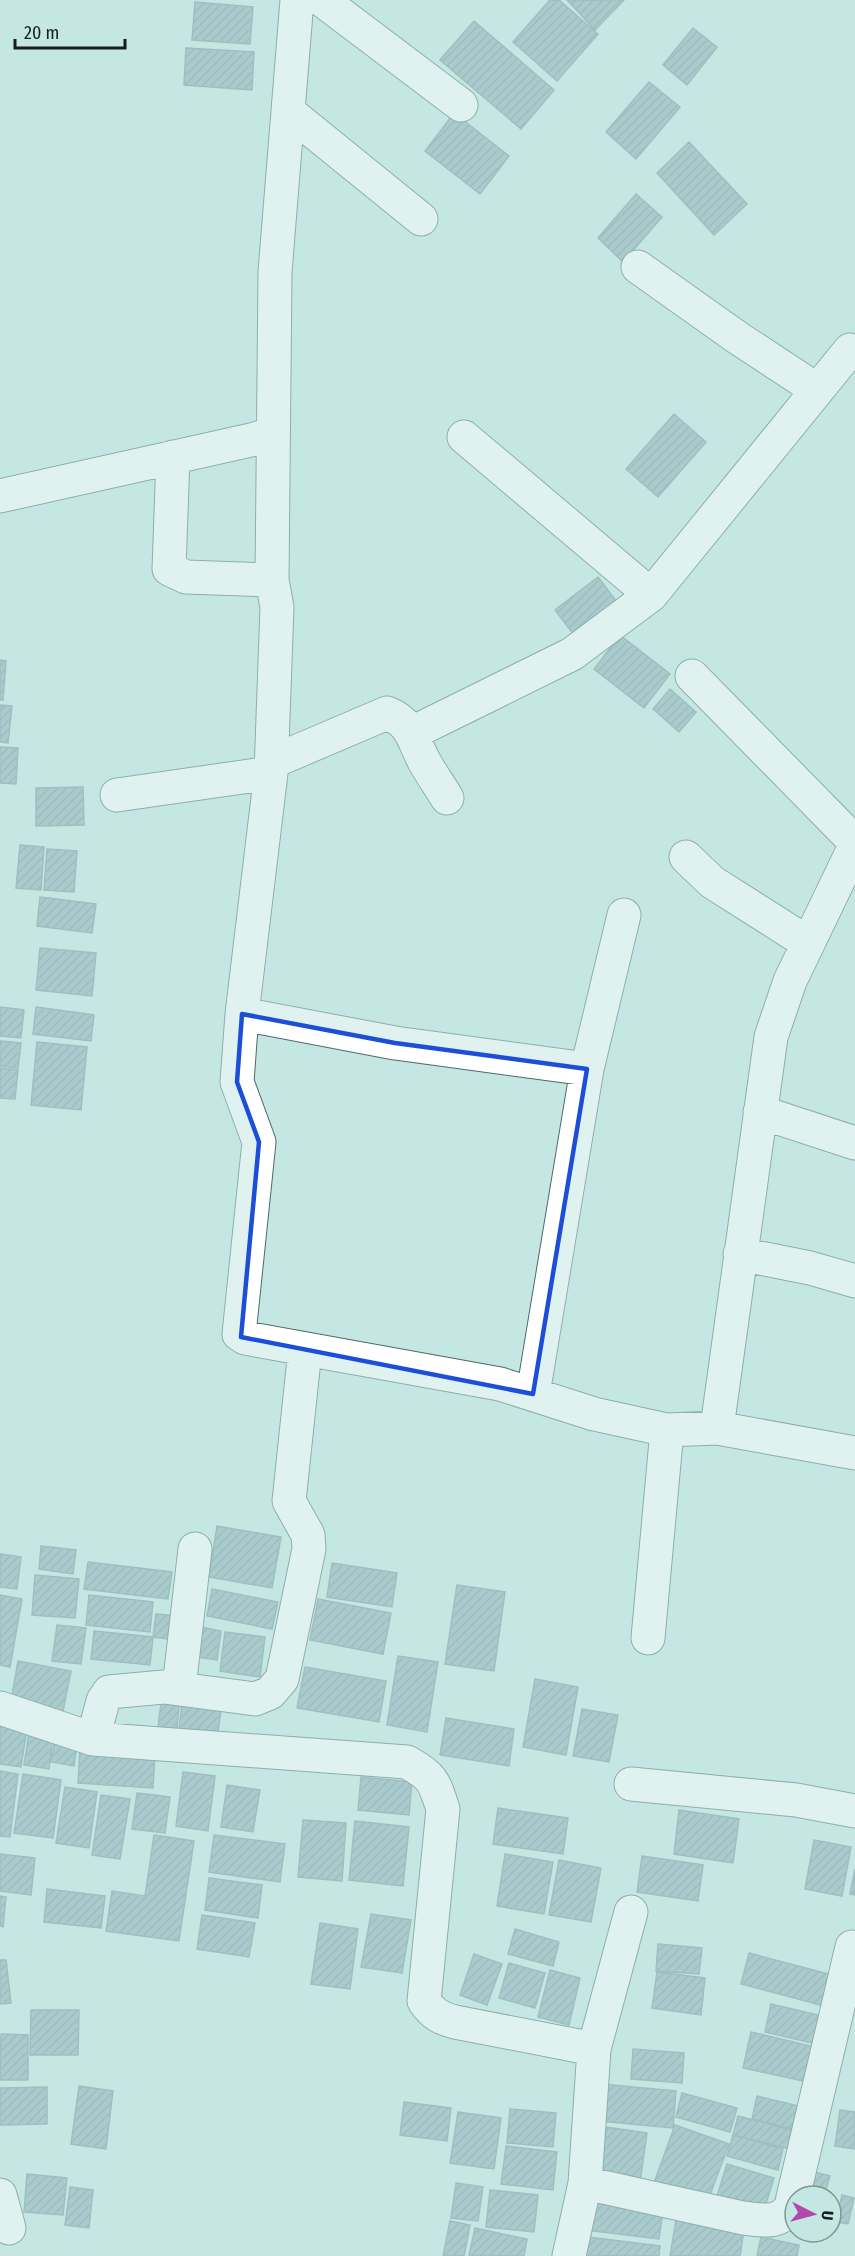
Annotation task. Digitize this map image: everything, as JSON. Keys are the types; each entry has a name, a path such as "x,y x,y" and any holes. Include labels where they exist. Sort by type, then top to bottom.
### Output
{"street":[{"path":"297,0 275,273 272,580 277,607 272,767 242,1014 237,1082 259,1142 239,1334 245,1338 305,1350 500,1384 594,1414 667,1430 717,1428 855,1453"},
{"path":"322,0 460,105"},
{"path":"289,112 421,219"},
{"path":"638,267 817,390"},
{"path":"412,733 572,654 651,595 850,350"},
{"path":"0,496 273,433"},
{"path":"464,437 651,595"},
{"path":"173,457 169,569 186,577 272,580"},
{"path":"692,676 855,844 790,981 771,1036 717,1428"},
{"path":"117,795 272,767 387,713 397,717 412,733 423,759 447,798"},
{"path":"686,857 712,882 808,943"},
{"path":"533,1394 587,1069 624,915"},
{"path":"242,1014 395,1042 587,1069"},
{"path":"760,1112 855,1143"},
{"path":"740,1254 810,1268 855,1281"},
{"path":"93,1739 103,1701 109,1692 164,1687 255,1699 270,1693 282,1679 309,1549 308,1535 290,1501 305,1350"},
{"path":"648,1638 667,1430"},
{"path":"179,1688 195,1549"},
{"path":"0,1708 93,1739 407,1762 425,1772 434,1783 443,1809 424,2001 431,2011 447,2020 594,2049"},
{"path":"631,1784 796,1800 855,1811"},
{"path":"569,2256 585,2183 594,2049 631,1912"},
{"path":"585,2183 743,2218 769,2220 786,2214 791,2206 852,1947"},
{"path":"0,2195 9,2228"}],"highlighted area":[{"path":"242,1014 395,1043 587,1069 533,1394 241,1337 259,1142 237,1082"}],"building":[{"path":"550,0 559,0 598,34 557,81 513,42"},
{"path":"567,0 624,0 595,30"},
{"path":"195,2 253,7 250,44 192,40"},
{"path":"474,21 554,90 521,129 440,60"},
{"path":"693,28 717,47 687,85 663,65"},
{"path":"186,48 254,52 252,90 184,85"},
{"path":"649,82 680,107 636,159 606,132"},
{"path":"454,113 509,156 480,194 425,151"},
{"path":"689,142 747,204 714,235 657,173"},
{"path":"636,194 662,217 623,262 598,238"},
{"path":"674,414 706,442 658,497 626,469"},
{"path":"598,577 620,606 577,639 555,610"},
{"path":"620,635 670,674 644,708 594,669"},
{"path":"0,660 6,661 3,700 0,700"},
{"path":"670,689 696,712 679,732 653,709"},
{"path":"0,705 12,706 8,743 0,742"},
{"path":"0,747 18,748 16,784 0,783"},
{"path":"83,787 84,825 36,826 36,788"},
{"path":"20,845 44,847 41,890 16,888"},
{"path":"47,849 77,851 74,892 44,890"},
{"path":"40,897 96,904 92,933 37,926"},
{"path":"40,948 96,953 92,996 36,990"},
{"path":"0,1007 24,1010 21,1038 0,1036"},
{"path":"36,1007 94,1015 91,1041 33,1034"},
{"path":"0,1041 21,1043 18,1068 0,1066"},
{"path":"37,1042 87,1047 81,1110 31,1105"},
{"path":"0,1068 18,1070 15,1099 0,1098"},
{"path":"217,1526 281,1537 272,1588 209,1577"},
{"path":"41,1546 76,1550 73,1574 39,1569"},
{"path":"0,1554 21,1557 17,1589 0,1587"},
{"path":"88,1562 172,1572 168,1599 84,1589"},
{"path":"332,1563 397,1573 392,1607 327,1597"},
{"path":"35,1575 79,1579 75,1618 32,1615"},
{"path":"457,1585 505,1592 494,1671 445,1664"},
{"path":"212,1589 278,1602 272,1629 207,1616"},
{"path":"0,1595 22,1599 10,1667 0,1665"},
{"path":"89,1595 153,1602 150,1632 86,1625"},
{"path":"318,1599 391,1613 383,1654 310,1640"},
{"path":"156,1614 178,1616 176,1640 153,1637"},
{"path":"57,1625 86,1628 81,1664 52,1661"},
{"path":"201,1627 221,1631 217,1660 197,1657"},
{"path":"94,1631 153,1637 150,1665 91,1659"},
{"path":"225,1632 265,1637 260,1677 220,1671"},
{"path":"398,1656 438,1662 427,1732 387,1725"},
{"path":"18,1661 71,1671 62,1716 10,1706"},
{"path":"305,1667 386,1681 379,1722 297,1708"},
{"path":"535,1679 578,1687 566,1755 523,1747"},
{"path":"162,1696 180,1699 175,1744 156,1742"},
{"path":"183,1698 222,1702 216,1747 177,1742"},
{"path":"582,1709 618,1715 609,1762 573,1756"},
{"path":"0,1718 28,1722 21,1767 0,1764"},
{"path":"446,1718 514,1729 509,1766 440,1755"},
{"path":"29,1732 53,1735 49,1769 24,1765"},
{"path":"56,1733 78,1737 74,1766 51,1762"},
{"path":"80,1749 155,1754 153,1788 78,1783"},
{"path":"0,1771 18,1774 10,1837 0,1836"},
{"path":"183,1772 215,1776 208,1831 176,1826"},
{"path":"23,1774 61,1780 53,1838 14,1833"},
{"path":"361,1777 412,1782 409,1815 358,1810"},
{"path":"227,1785 260,1790 253,1832 221,1827"},
{"path":"65,1787 97,1792 89,1848 56,1843"},
{"path":"137,1793 170,1797 165,1833 132,1829"},
{"path":"101,1795 130,1799 120,1859 92,1855"},
{"path":"498,1808 568,1818 563,1854 493,1844"},
{"path":"679,1810 739,1819 733,1863 674,1854"},
{"path":"303,1820 346,1823 342,1881 298,1877"},
{"path":"355,1821 409,1827 403,1886 349,1880"},
{"path":"154,1835 194,1841 179,1941 106,1931 112,1891 145,1896"},
{"path":"214,1835 285,1844 280,1882 209,1872"},
{"path":"814,1840 851,1847 842,1896 805,1889"},
{"path":"0,1854 35,1858 31,1895 0,1891"},
{"path":"505,1854 553,1862 544,1914 497,1906"},
{"path":"642,1856 703,1865 698,1901 637,1892"},
{"path":"559,1860 601,1868 591,1922 549,1915"},
{"path":"855,1869 855,1895 850,1894"},
{"path":"209,1878 262,1885 258,1918 205,1910"},
{"path":"47,1889 105,1896 101,1928 44,1922"},
{"path":"0,1896 6,1897 3,1927 0,1926"},
{"path":"371,1914 411,1920 402,1973 361,1967"},
{"path":"202,1915 255,1923 249,1957 197,1949"},
{"path":"320,1923 358,1929 350,1989 311,1984"},
{"path":"515,1929 559,1942 553,1966 508,1954"},
{"path":"658,1944 702,1948 699,1974 656,1971"},
{"path":"749,1953 840,1977 832,2008 741,1984"},
{"path":"474,1954 502,1964 487,2005 460,1995"},
{"path":"0,1960 6,1960 11,2003 0,2004"},
{"path":"509,1963 545,1973 535,2008 499,1998"},
{"path":"550,1970 580,1978 569,2025 538,2017"},
{"path":"657,1972 705,1978 701,2015 652,2008"},
{"path":"771,2004 831,2018 825,2046 765,2032"},
{"path":"31,2010 79,2010 78,2055 30,2055"},
{"path":"751,2032 815,2047 808,2082 743,2068"},
{"path":"1,2034 28,2035 28,2080 0,2080"},
{"path":"633,2049 684,2053 682,2083 631,2079"},
{"path":"602,2084 676,2091 673,2128 599,2121"},
{"path":"79,2086 113,2091 106,2149 71,2144"},
{"path":"47,2087 47,2124 0,2125 0,2088"},
{"path":"682,2093 737,2108 730,2132 676,2117"},
{"path":"757,2096 811,2109 806,2132 752,2119"},
{"path":"404,2102 451,2108 447,2141 400,2135"},
{"path":"510,2109 556,2113 553,2147 507,2143"},
{"path":"840,2110 855,2112 855,2149 835,2146"},
{"path":"458,2112 501,2118 494,2169 450,2163"},
{"path":"738,2116 803,2133 799,2151 733,2135"},
{"path":"675,2125 729,2144 707,2203 654,2183"},
{"path":"598,2126 647,2133 640,2183 591,2177"},
{"path":"733,2135 783,2149 778,2170 727,2156"},
{"path":"506,2146 557,2152 553,2190 501,2184"},
{"path":"727,2164 774,2178 764,2210 717,2196"},
{"path":"811,2171 830,2176 828,2184 807,2184"},
{"path":"27,2174 67,2178 63,2215 24,2212"},
{"path":"456,2183 483,2187 478,2221 451,2218"},
{"path":"70,2187 93,2190 89,2228 65,2225"},
{"path":"490,2190 538,2195 534,2232 486,2227"},
{"path":"843,2195 854,2198 848,2224 843,2223"},
{"path":"589,2202 663,2211 659,2239 586,2230"},
{"path":"676,2220 744,2230 740,2256 670,2256"},
{"path":"450,2221 470,2225 464,2256 443,2256"},
{"path":"475,2228 527,2239 524,2256 469,2256"},
{"path":"580,2236 660,2246 659,2256 578,2256"},
{"path":"761,2237 783,2242 783,2244 799,2245 797,2256 757,2256"}]}
